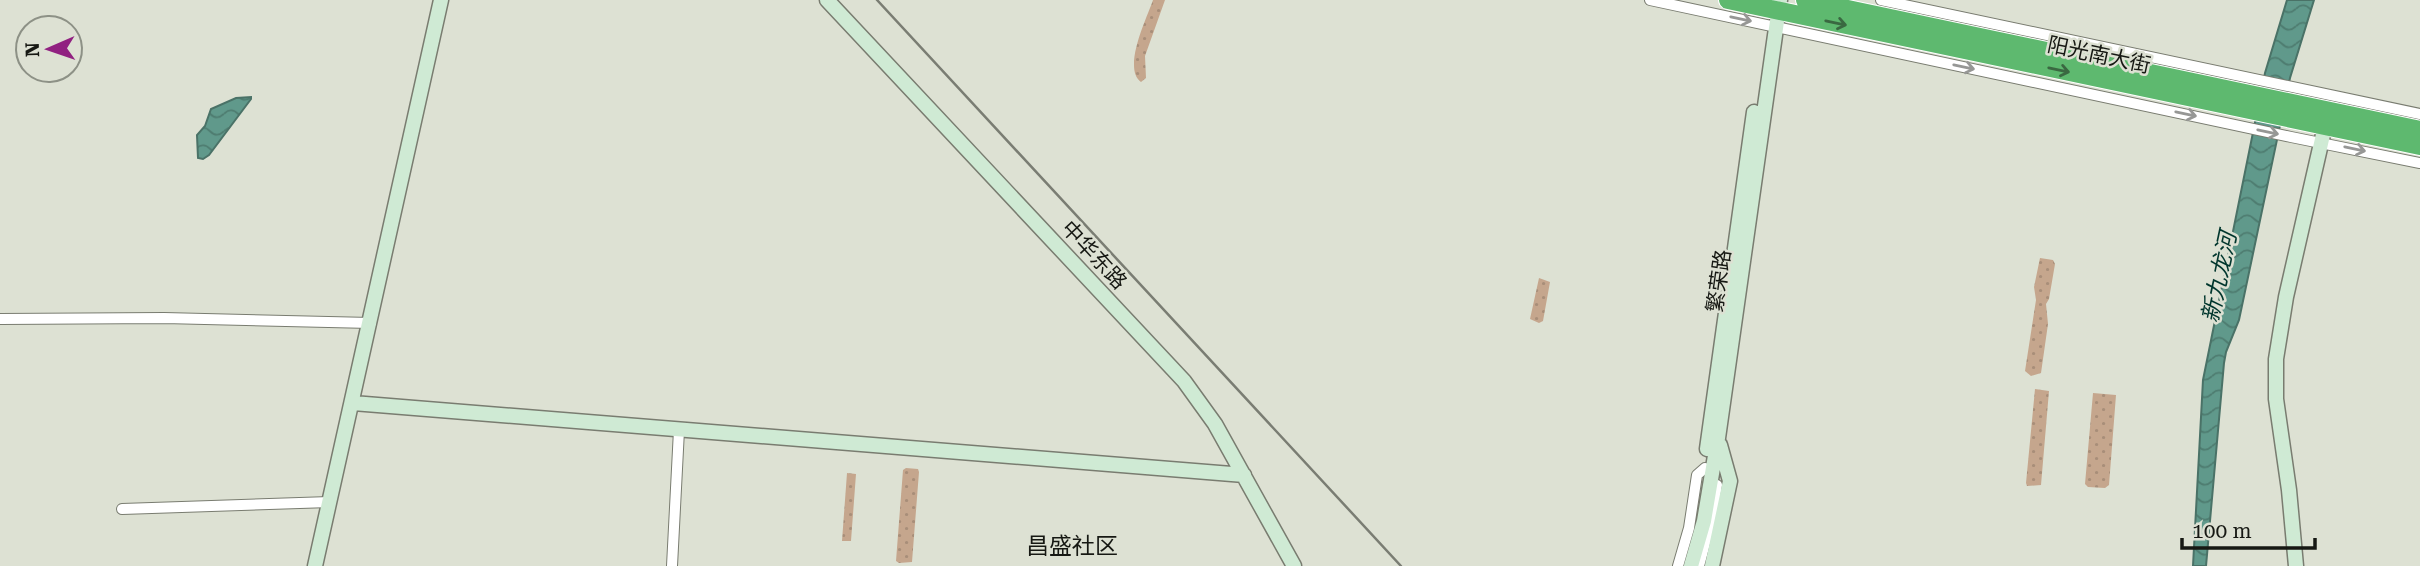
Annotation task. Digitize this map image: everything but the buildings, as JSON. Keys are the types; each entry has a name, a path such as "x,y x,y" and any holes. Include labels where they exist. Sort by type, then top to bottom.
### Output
{"highway":[{"name":"阳光南大街","path":"1728,0 1774,12 2296,112 2420,130"},
{"name":"阳光南大街","path":"1805,0 2252,103"},
{"name":"阳光南大街","path":"2296,112 2323,134 2420,146"}],"street":[{"path":"315,566 441,0"},
{"name":"中华东路","path":"827,0 1184,381 1215,424 1294,566"},
{"path":"1650,0 1774,12"},
{"path":"1881,0 2252,103 2296,112 2420,114"},
{"name":"繁荣路","path":"1691,566 1704,520 1718,438 1774,12"},
{"name":"繁荣路","path":"1686,566 1699,520 1774,12"},
{"path":"2296,566 2289,489 2276,399 2276,359 2286,297 2323,134 2420,163"},
{"path":"0,319 164,318 370,323"},
{"path":"353,403 1244,475"},
{"path":"671,566 679,430"},
{"path":"1699,566 1712,517 1718,476 1718,438"},
{"path":"1712,566 1718,549 1730,481 1718,438"},
{"path":"1678,566 1689,528 1697,475 1705,468"},
{"path":"122,509 330,502"}],"shaded area":[{"path":"1153,0 1165,0 1145,56 1146,78 1141,82 1134,66 1135,55"},
{"path":"2040,258 2053,260 2055,264 2046,304 2048,324 2041,373 2031,376 2025,371 2036,300 2034,287"},
{"path":"1539,278 1550,282 1543,321 1539,323 1530,319"},
{"path":"2035,389 2049,391 2041,485 2027,486 2026,483"},
{"path":"2093,393 2116,395 2109,485 2105,488 2088,487 2085,484"},
{"path":"918,469 919,472 912,562 899,563 896,561 903,470"},
{"path":"847,473 856,474 851,541 842,541"}],"water":[{"path":"2287,0 2314,0 2290,78 2239,320 2226,352 2206,566 2193,566 2203,380 2265,73"},
{"path":"251,97 209,155 203,159 198,158 197,135 205,126 211,109 236,98"}],"railway":[{"path":"877,0 1401,566"}],"district":[{"name":"昌盛社区","path":"1072,546"}],"water label":[{"name":"新九龙河","path":"2219,277"}]}
